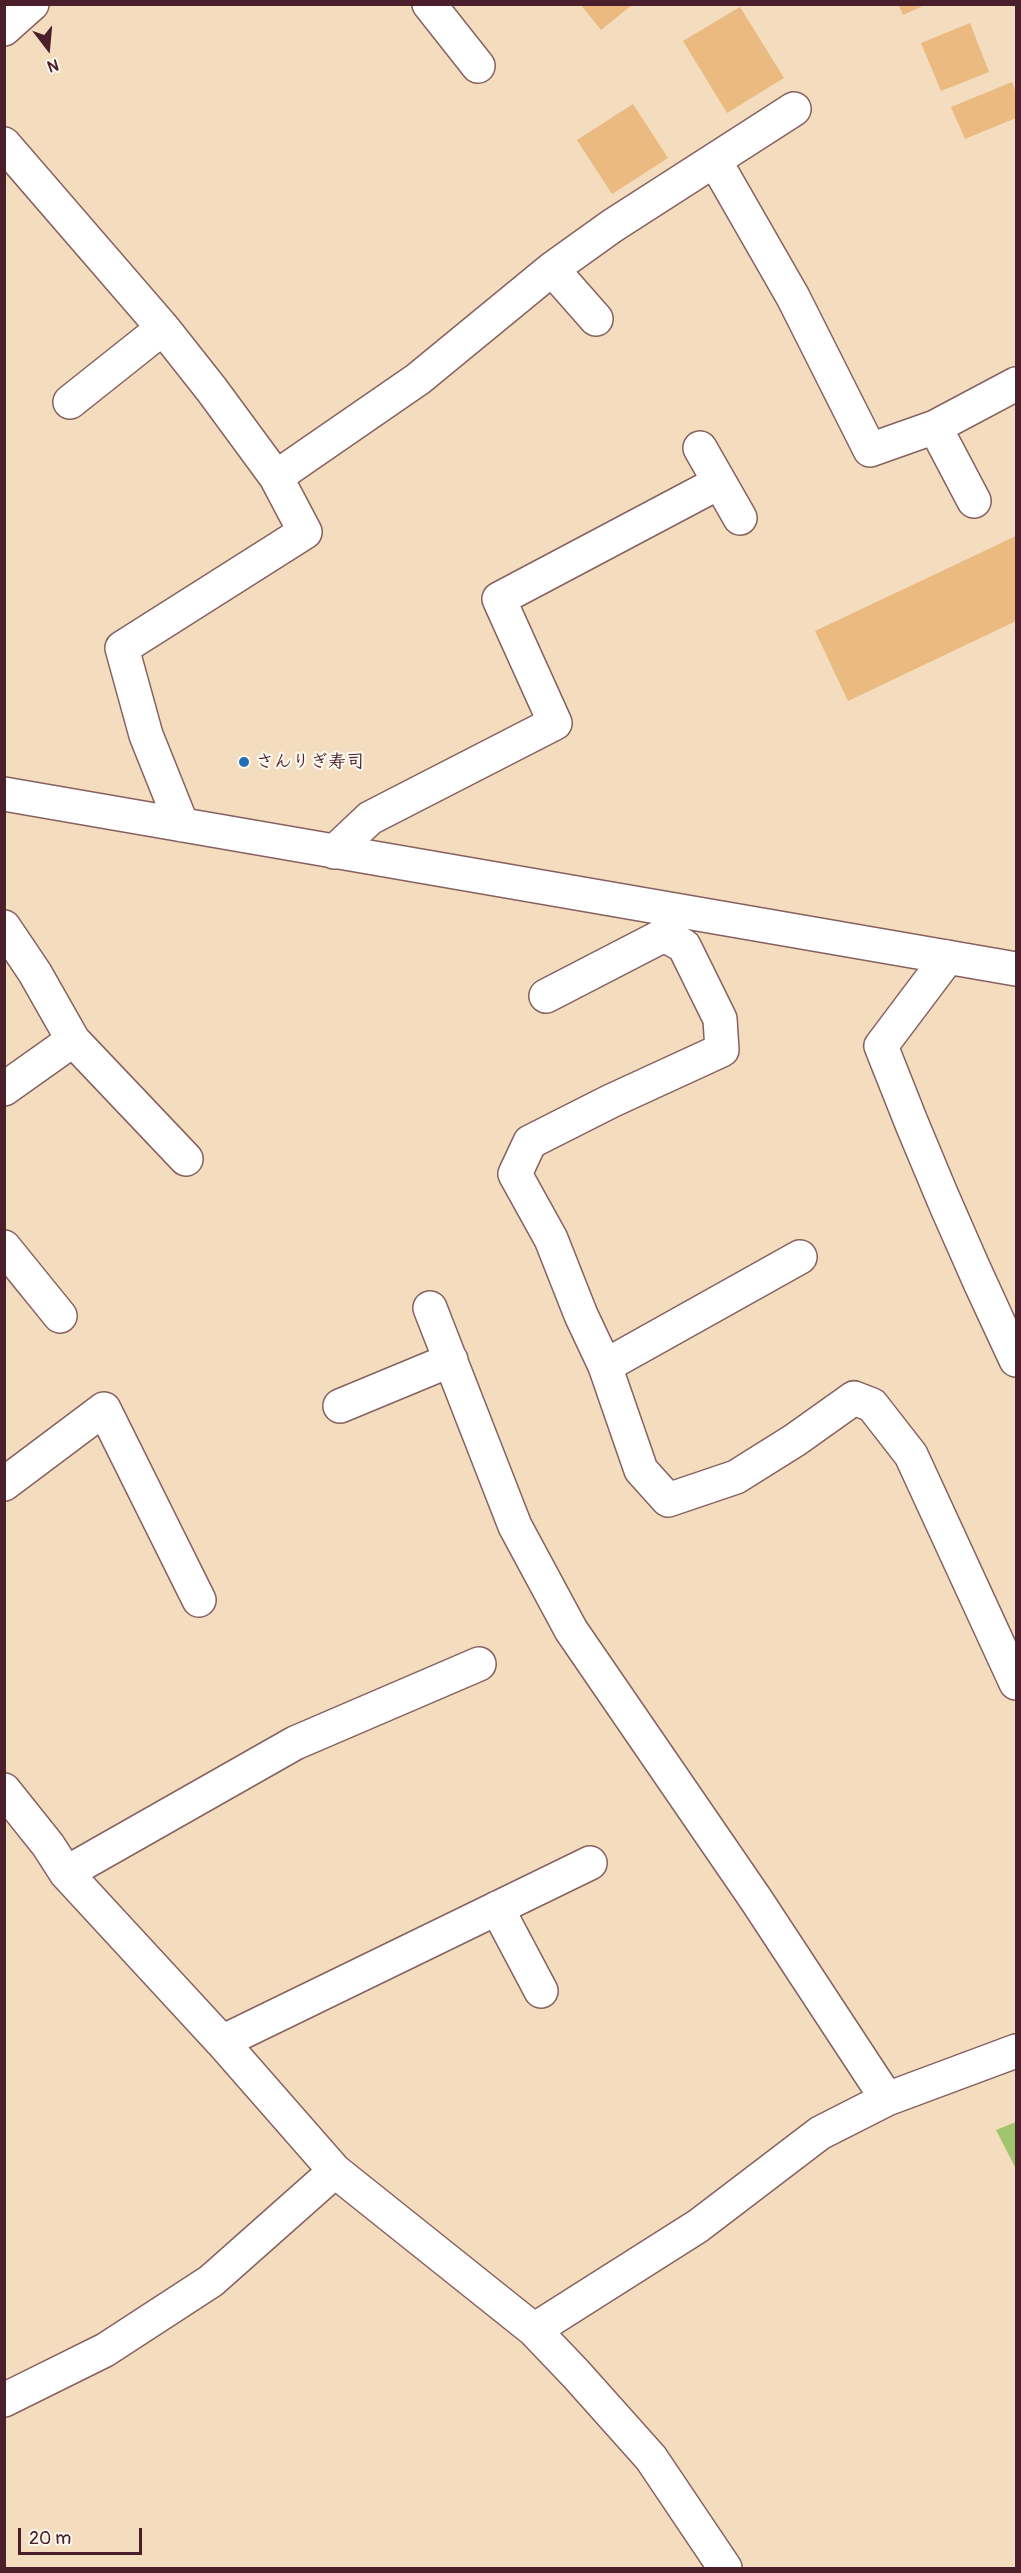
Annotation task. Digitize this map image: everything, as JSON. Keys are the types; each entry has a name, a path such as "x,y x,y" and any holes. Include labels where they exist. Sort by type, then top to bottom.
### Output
{"street":[{"path":"4,29 32,4"},
{"path":"429,4 478,66"},
{"path":"276,477 418,379 552,269 612,226 794,109"},
{"path":"4,144 163,328 212,390 276,477 305,532 122,648 146,735 182,825"},
{"path":"715,161 793,297 870,450 935,427 1017,384"},
{"path":"552,269 596,319"},
{"path":"70,402 163,328"},
{"path":"935,427 974,501"},
{"path":"700,448 740,518"},
{"path":"334,852 370,818 555,723 499,598 718,483"},
{"path":"4,794 1017,969"},
{"path":"4,927 35,973 73,1040 186,1159"},
{"path":"546,996 664,935 684,946 720,1019 722,1050 610,1101 530,1142 515,1174 551,1239 581,1315 605,1366 641,1470 668,1500 736,1477 795,1440 854,1398 872,1406 911,1455 1017,1683"},
{"path":"948,957 881,1046 963,1247 1017,1359"},
{"path":"4,1089 73,1040"},
{"path":"4,1247 60,1316"},
{"path":"605,1366 800,1257"},
{"path":"430,1308 515,1527 571,1630 757,1900 887,2099"},
{"path":"340,1406 451,1360"},
{"path":"4,1484 104,1409 199,1600"},
{"path":"66,1873 295,1743 478,1664"},
{"path":"4,1790 48,1845 66,1873 222,2042 335,2171 534,2330 576,2374 651,2458 725,2568"},
{"path":"222,2042 590,1863"},
{"path":"497,1908 542,1991"},
{"path":"534,2330 698,2226 820,2133 887,2099 1017,2051"},
{"path":"4,2400 105,2350 211,2281 335,2171"}],"green space":[{"path":"1016,2122 1016,2169 996,2130"}],"building":[{"path":"580,4 633,4 601,30"},
{"path":"898,4 927,4 903,15"},
{"path":"740,7 784,78 727,113 683,41"},
{"path":"970,23 989,72 941,91 921,43"},
{"path":"1012,82 1016,93 1016,118 965,139 951,107"},
{"path":"633,104 668,158 612,194 577,140"},
{"path":"1016,536 1016,621 848,701 815,631"}],"place":[{"name":"さんりぎ寿司","path":"244,762"}]}
